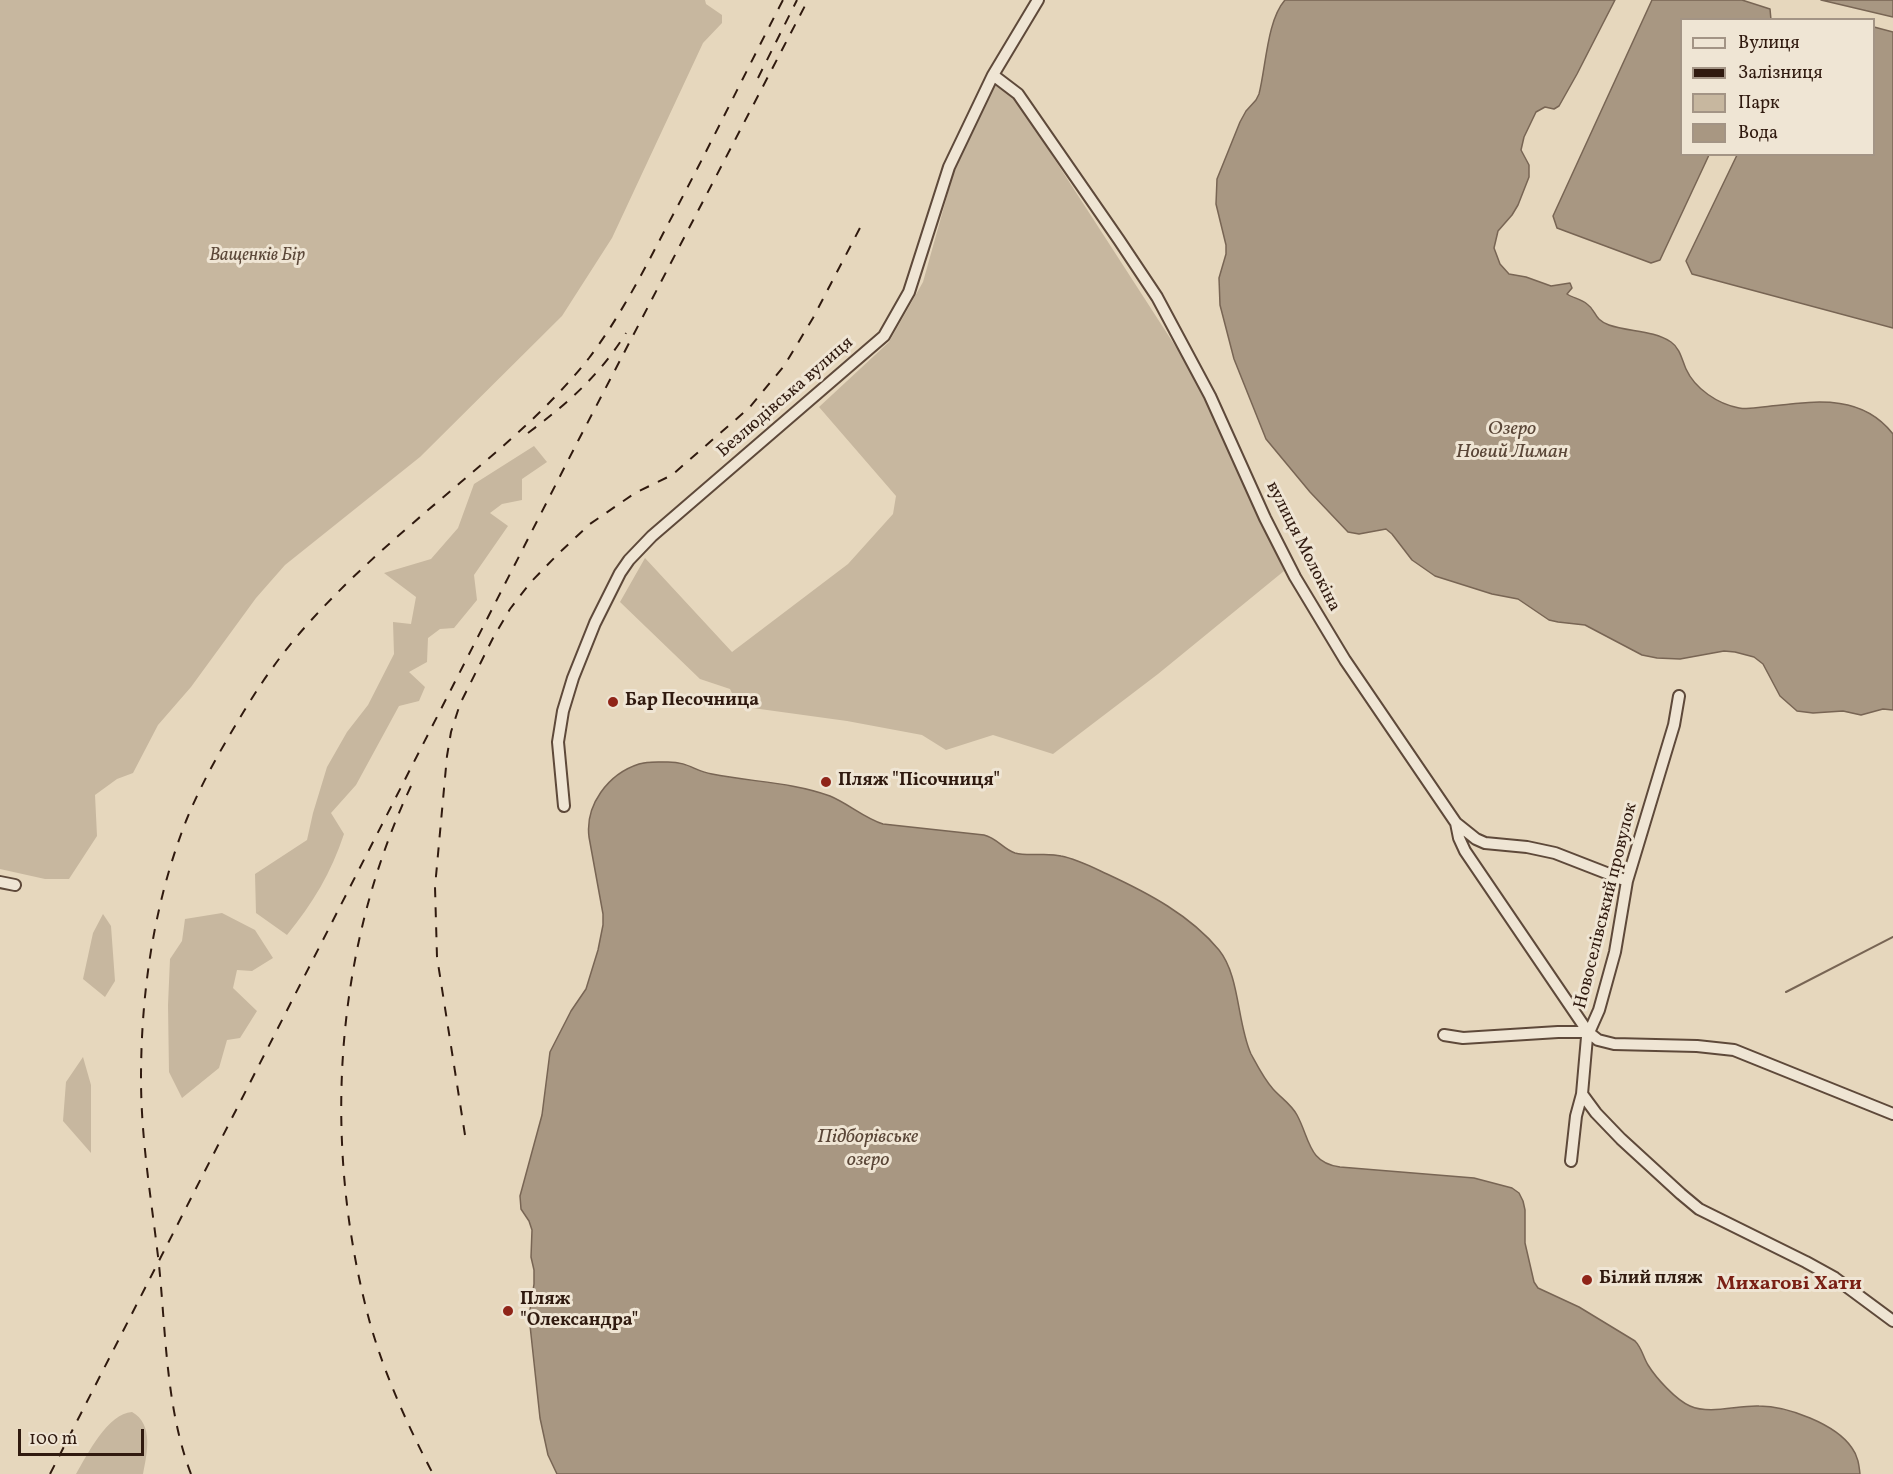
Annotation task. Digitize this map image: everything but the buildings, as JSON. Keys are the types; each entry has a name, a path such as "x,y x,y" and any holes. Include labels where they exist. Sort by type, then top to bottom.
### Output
{"street":[{"name":"Безлюдівська вулиця","path":"564,806 558,742 563,711 573,678 595,623 620,573 652,536 884,336 909,292 948,167 993,75 1038,0"},
{"name":"вулиця Молокіна","path":"993,75 1018,94 1157,297 1210,396 1269,526 1295,577 1345,660 1456,823 1465,851 1588,1032"},
{"name":"Новоселівський провулок","path":"1571,1161 1576,1116 1582,1094 1588,1032 1601,1005 1616,952 1627,881 1674,724 1680,696"},
{"path":"1456,823 1476,839 1485,843 1527,847 1555,853 1627,881"},
{"path":"0,882 15,885"},
{"path":"1444,1035 1463,1038 1588,1032 1598,1040 1614,1044 1729,1049 1893,1114"},
{"path":"1582,1094 1596,1113 1621,1138 1699,1209 1835,1278 1893,1321"}],"green space":[{"name":"Ващенків Бір","path":"0,0 705,0 706,4 722,15 722,23 703,43 612,238 562,316 420,457 285,565 256,598 191,687 158,725 133,773 117,779 95,795 97,836 69,879 45,879 0,869"},
{"path":"995,85 1015,98 1203,389 1284,571 1158,674 1053,754 993,735 946,750 922,735 847,721 738,706 730,689 700,679 620,602 645,558 732,652 848,564 893,514 896,496 819,407 889,342 923,282 954,171"},
{"path":"534,446 547,462 522,479 522,500 502,504 490,513 508,526 474,575 477,600 454,628 440,629 428,638 427,662 409,672 425,687 419,701 399,706 356,785 331,813 344,834 339,848 320,887 287,935 256,913 255,874 307,840 327,767 347,732 368,705 394,654 393,622 411,624 416,597 384,573 431,559 458,528 474,484"},
{"path":"222,913 255,930 273,958 252,971 237,970 233,988 257,1011 240,1038 227,1040 219,1068 182,1098 169,1072 170,959 182,941 185,919"},
{"path":"103,914 111,926 115,981 105,997 83,979 93,933"},
{"path":"83,1057 91,1085 91,1153 63,1121 66,1082"},
{"path":"132,1412 144,1424 146,1432 147,1449 143,1474 76,1474 92,1446 107,1427 123,1414"}],"water":[{"name":"Озеро Новий Лиман","path":"1285,0 1615,0 1559,106 1554,109 1545,107 1536,112 1524,137 1521,150 1529,165 1529,177 1518,205 1498,231 1494,248 1500,264 1509,274 1551,286 1570,283 1572,288 1567,294 1587,304 1604,323 1657,335 1671,342 1679,351 1695,383 1723,403 1747,409 1805,403 1837,403 1867,412 1881,421 1893,434 1893,710 1883,709 1861,715 1843,711 1813,713 1797,711 1780,696 1763,664 1754,657 1735,652 1724,651 1680,659 1642,655 1585,625 1549,620 1518,599 1492,594 1435,576 1412,560 1386,529 1359,534 1348,532 1310,492 1266,439 1234,359 1220,305 1219,278 1226,254 1226,245 1216,204 1217,179 1240,122 1259,94 1274,19"},
{"path":"1652,0 1742,0 1770,9 1771,18 1680,18 1680,156 1709,156 1660,260 1651,263 1557,228 1553,216"},
{"path":"1821,0 1893,0 1893,17"},
{"path":"1875,27 1893,32 1893,328 1692,274 1686,261 1737,156 1875,156"},
{"name":"Підборівське озеро","path":"642,763 681,763 700,771 727,777 816,791 837,799 883,824 984,835 1015,853 1067,857 1153,897 1195,926 1219,950 1226,961 1235,986 1246,1042 1251,1054 1270,1085 1295,1111 1311,1148 1322,1161 1340,1167 1474,1178 1512,1188 1519,1193 1523,1201 1525,1243 1534,1282 1538,1288 1579,1307 1635,1341 1656,1376 1673,1394 1690,1406 1707,1410 1751,1406 1770,1407 1810,1418 1845,1439 1856,1454 1860,1474 557,1474 548,1455 540,1418 529,1316 534,1284 531,1257 532,1230 521,1209 520,1196 542,1115 550,1052 571,1011 586,989 603,925 589,837 589,825 595,802 609,783 628,769"}],"waterway":[{"path":"1786,992 1893,937"}],"railway":[{"path":"191,1474 176,1424 168,1371 141,1102 144,1013 152,948 165,884 186,821 212,767 248,704 279,658 306,626 381,551 528,423 560,392 589,358 611,327 640,277 783,0"},
{"path":"758,78 797,0"},
{"path":"50,1474 578,441 808,0"},
{"path":"465,1135 437,957 435,887 447,756 451,732 460,704 510,609 530,583 558,554 590,524 635,493 672,475 749,408 784,366 813,318 862,224"},
{"path":"528,433 582,388 626,333"},
{"path":"411,786 385,850 365,915 351,982 343,1051 341,1120 345,1188 355,1256 370,1323 398,1400 433,1474"}],"place":[{"name":"Бар Песочница","path":"613,702"},
{"name":"Пляж \"Пісочниця\"","path":"826,782"},
{"name":"Білий пляж","path":"1587,1280"},
{"name":"Пляж \"Олександра\"","path":"508,1311"}],"district":[{"name":"Михагові Хати","path":"1789,1285"}]}
